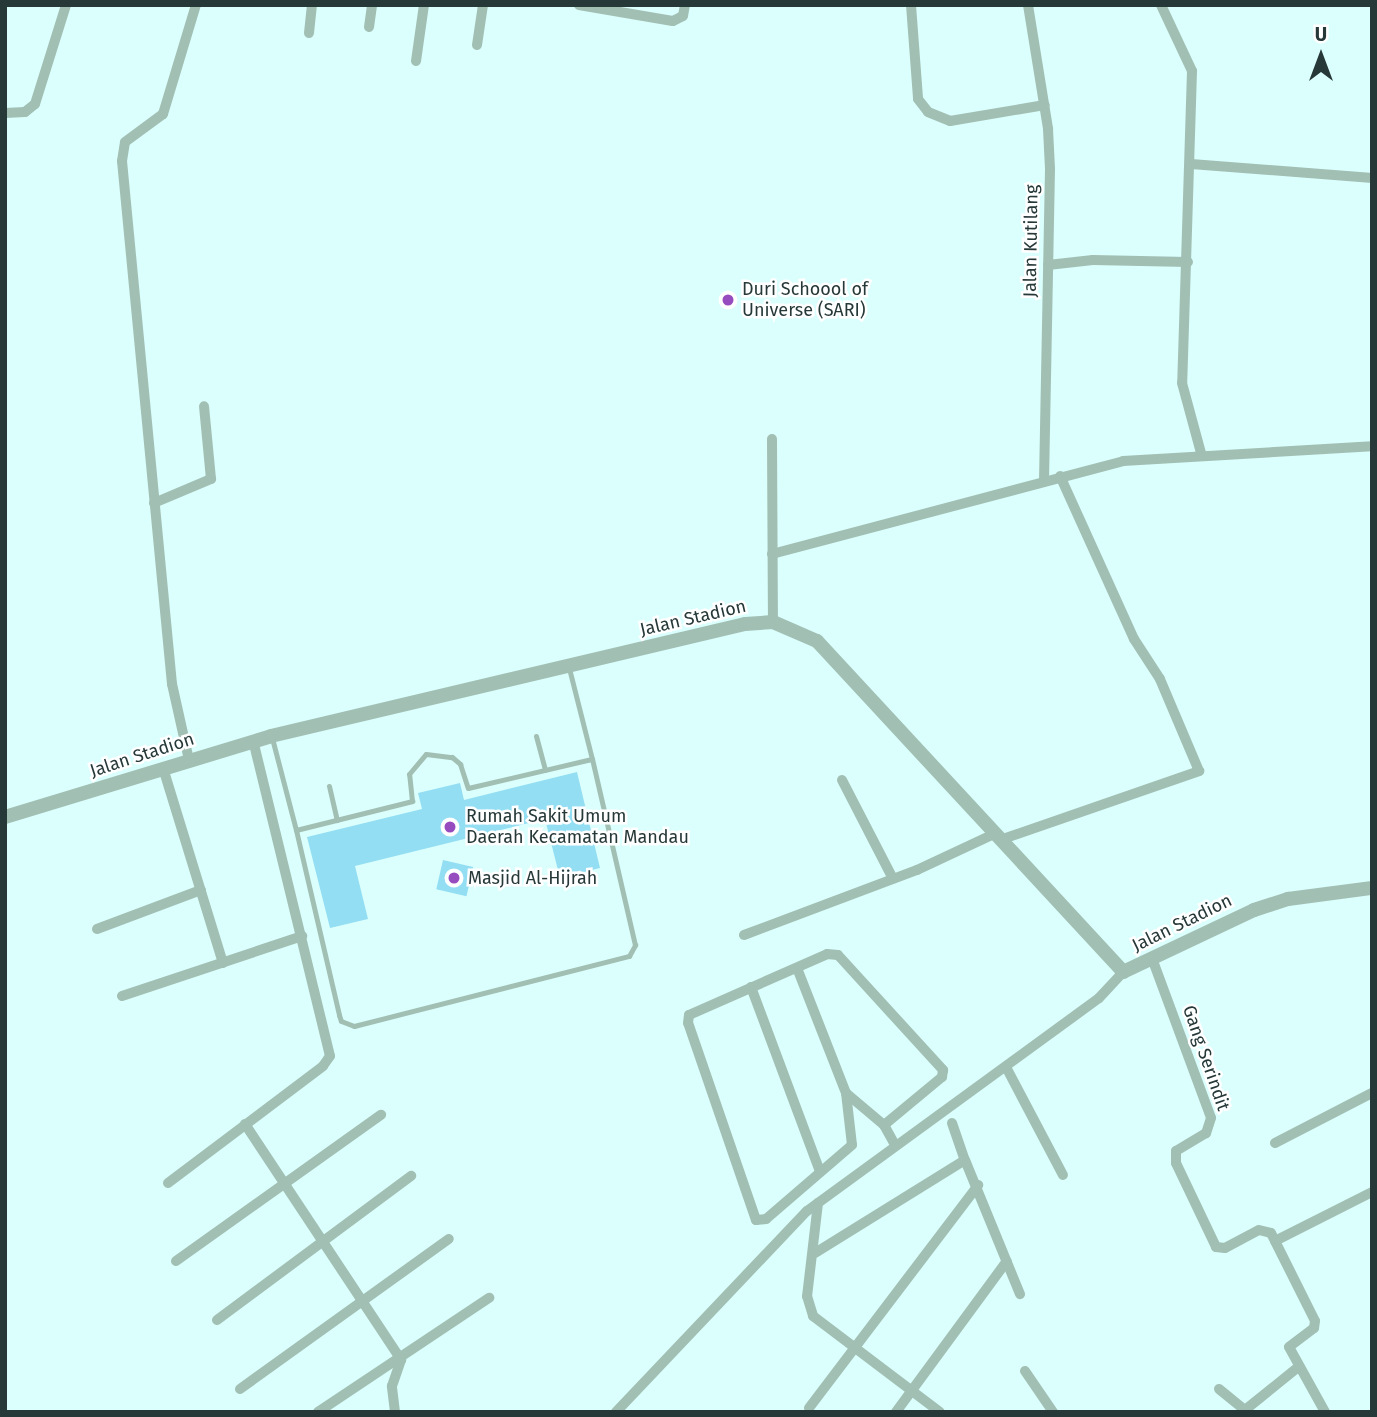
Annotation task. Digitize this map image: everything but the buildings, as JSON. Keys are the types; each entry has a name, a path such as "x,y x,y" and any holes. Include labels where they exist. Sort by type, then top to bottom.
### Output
{"street":[{"path":"5,113 25,112 34,104 66,5"},
{"path":"189,760 172,684 122,150 125,142 163,114 196,5"},
{"path":"309,33 312,5"},
{"path":"369,27 372,5"},
{"path":"416,61 424,5"},
{"path":"477,45 483,5"},
{"path":"579,5 673,21 683,16 685,5"},
{"path":"911,5 918,99 928,112 950,121 1045,105"},
{"name":"Jalan Kutilang","path":"1028,5 1045,105 1050,169 1044,480"},
{"path":"1161,5 1190,60 1191,164 1182,383 1201,453"},
{"path":"1191,164 1372,178"},
{"path":"1048,265 1093,260 1188,262"},
{"path":"153,503 211,479 204,406"},
{"path":"772,439 773,622"},
{"path":"772,554 1123,461 1201,453 1372,446"},
{"path":"744,936 997,837 1199,771 1160,679 1134,639 1060,476"},
{"name":"Jalan Stadion","path":"5,817 271,736 745,624 773,622 817,641 1124,972 1153,961 1204,930 1254,910 1288,899 1372,888"},
{"path":"168,1184 324,1066 330,1056 253,741"},
{"path":"163,768 223,963"},
{"path":"842,780 893,879"},
{"path":"97,929 201,890"},
{"path":"122,996 302,936"},
{"path":"797,968 846,1093 852,1145 766,1219 753,1216 688,1023 691,1012 827,954 838,955 941,1068 942,1077 884,1125"},
{"name":"Gang Serindit","path":"1153,961 1211,1118 1206,1133 1176,1151 1176,1163 1216,1247 1225,1248 1259,1230 1268,1230 1275,1241"},
{"path":"616,1412 818,1203 1100,998 1124,972"},
{"path":"751,987 820,1172"},
{"path":"1006,1067 1063,1175"},
{"path":"846,1093 884,1125 895,1145"},
{"path":"1275,1143 1372,1093"},
{"path":"176,1261 381,1115"},
{"path":"244,1124 401,1360"},
{"path":"952,1124 1020,1294"},
{"path":"815,1253 965,1160"},
{"path":"217,1320 411,1176"},
{"path":"809,1408 978,1185"},
{"path":"1325,1412 1297,1368 1290,1345 1314,1328 1315,1321 1275,1241 1372,1192"},
{"path":"818,1203 815,1253 807,1291 810,1310 853,1347 940,1412"},
{"path":"240,1390 449,1239"},
{"path":"896,1412 1007,1261"},
{"path":"318,1412 401,1360 489,1298"},
{"path":"396,1412 392,1386 401,1360"},
{"path":"1219,1389 1245,1410 1297,1368"},
{"path":"1026,1371 1053,1412"}],"lane":[{"path":"271,736 339,1015 341,1021 355,1026 629,956 635,945 568,666"},
{"path":"536,736 545,770"},
{"path":"296,831 412,801 409,774 426,754 452,757 460,764 468,788 592,759"},
{"path":"329,786 337,820"}],"place":[{"name":"Duri Schoool of Universe (SARI)","path":"728,300"},
{"name":"Rumah Sakit Umum Daerah Kecamatan Mandau","path":"450,827"},
{"name":"Masjid Al-Hijrah","path":"454,878"}]}
